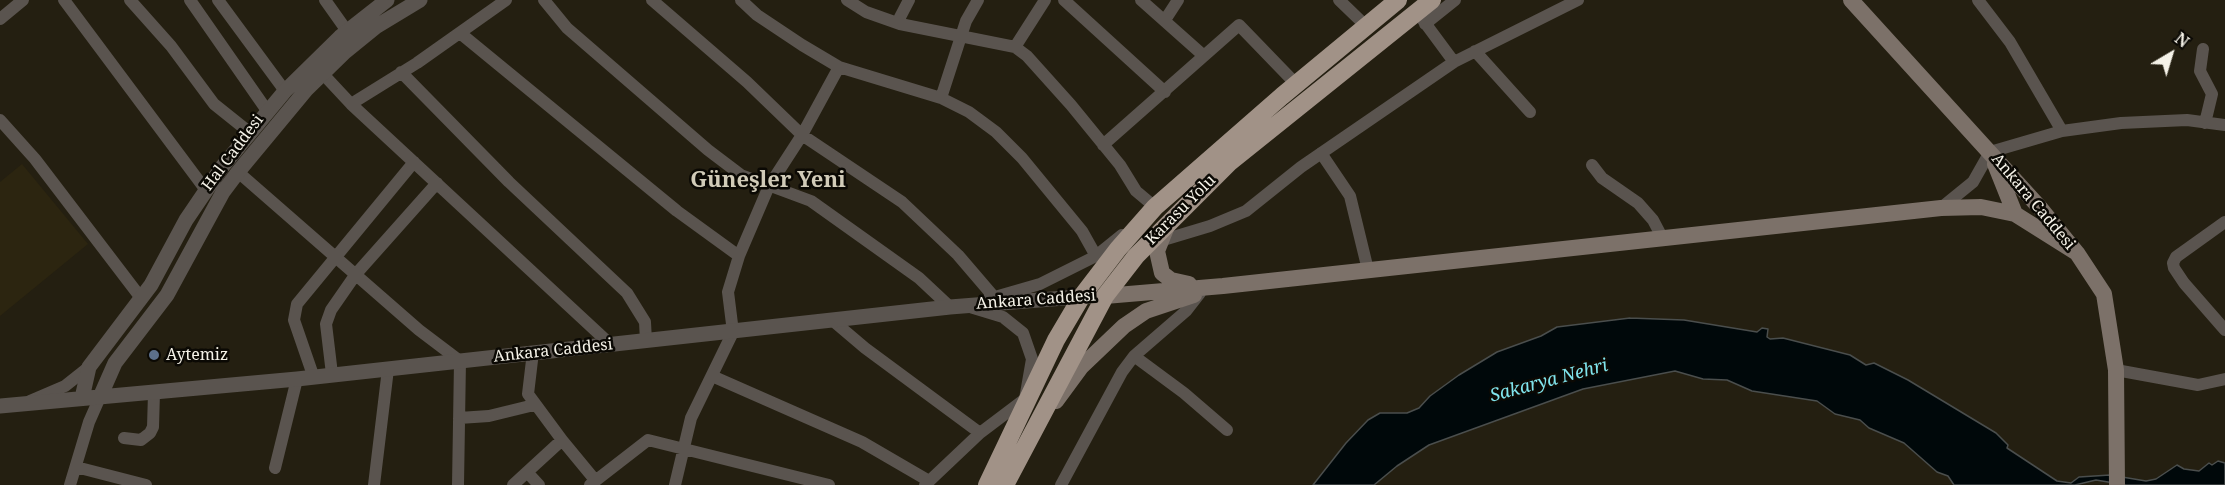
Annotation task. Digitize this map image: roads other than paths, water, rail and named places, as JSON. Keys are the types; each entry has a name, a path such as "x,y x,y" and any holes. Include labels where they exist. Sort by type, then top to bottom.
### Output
{"highway":[{"name":"Karasu Yolu","path":"987,485 1026,399 1082,296 1118,249 1155,207 1296,84 1398,0"},
{"name":"Karasu Yolu","path":"1005,485 1105,296 1136,256 1170,219 1230,162 1421,18 1432,0"}],"main road":[{"name":"Ankara Caddesi","path":"1851,0 1990,152 2077,254 2104,294 2116,370 2117,485"},
{"path":"1990,152 2015,214"},
{"path":"1105,296 1223,286 1941,208 1980,207 2015,214 2077,254"},
{"path":"1170,219 1160,241 1158,261 1162,273 1171,280 1223,286"},
{"path":"1021,454 1067,386 1101,347 1146,311 1223,286"}],"street":[{"path":"0,19 23,0"},
{"path":"64,0 206,189"},
{"path":"130,0 171,46 213,104 249,132"},
{"path":"190,0 268,112"},
{"path":"218,0 285,91"},
{"path":"325,0 347,31"},
{"name":"Hal Caddesi","path":"82,398 89,367 141,298 206,189 249,132 285,91 347,31 387,0"},
{"name":"Hal Caddesi","path":"100,397 115,363 167,295 223,192 238,172 323,74 377,26 420,0"},
{"path":"351,104 402,72 506,0"},
{"path":"544,0 567,28 708,150 741,175 812,201 956,306 1003,317 1023,333 1032,359 1026,399 980,433 927,483 862,442 712,376"},
{"path":"652,0 747,82 802,135 902,202 958,255 994,297"},
{"path":"741,0 793,39 839,67 941,98 969,112 996,132 1022,158 1082,231 1096,256"},
{"path":"847,0 866,12 897,23 1015,47 1027,56 1103,145 1136,191 1155,207 1096,256 1040,284 956,306"},
{"path":"897,23 909,0"},
{"path":"941,98 961,36 978,0"},
{"path":"1015,47 1045,0"},
{"path":"1064,0 1165,92"},
{"path":"1141,0 1204,56"},
{"path":"1165,20 1178,0"},
{"path":"1339,0 1366,26"},
{"path":"1454,62 1421,18 1455,0"},
{"path":"1160,241 1210,226 1246,211 1321,153 1454,62 1578,0"},
{"path":"1978,0 2010,42 2062,131"},
{"path":"1103,145 1239,25 1296,84"},
{"path":"460,33 677,211 739,256"},
{"path":"2203,49 2201,76 2212,93 2205,123"},
{"path":"1475,51 1530,112"},
{"path":"675,485 691,418 734,332 729,292 739,256 769,186 802,135 839,67"},
{"path":"402,72 509,182 627,293 645,322 646,340"},
{"path":"323,74 351,104 610,344"},
{"path":"0,120 35,159 141,298"},
{"path":"1941,208 1973,182 1990,152 2062,131 2121,123 2187,120 2225,125"},
{"path":"1321,153 1350,196 1368,270"},
{"path":"314,378 294,320 297,304 334,255 414,162"},
{"path":"1592,165 1602,178 1638,203 1653,220 1663,239"},
{"path":"238,172 460,361 458,485"},
{"path":"332,374 326,324 331,310 356,274 437,183"},
{"path":"2225,222 2176,257 2173,263 2184,283 2225,330"},
{"path":"1061,485 1117,381 1134,356 1186,311 1200,293"},
{"name":"Ankara Caddesi","path":"0,406 314,378 332,374 956,306 1105,296"},
{"path":"832,320 865,348 980,433"},
{"path":"533,352 528,394 592,482 648,440 684,447 705,455 829,485"},
{"path":"1134,356 1184,393 1227,430"},
{"path":"23,404 65,386 89,367"},
{"path":"374,485 388,369"},
{"path":"2116,370 2198,384 2225,379"},
{"path":"275,468 297,379"},
{"path":"124,438 141,440 150,433 153,427 154,393"},
{"path":"69,485 89,422 100,397"},
{"path":"82,398 89,422"},
{"path":"459,418 489,416 534,405"},
{"path":"513,485 562,440"},
{"path":"76,467 146,485"},
{"path":"527,472 539,485"}],"water":[{"name":"Sakarya Nehri","path":"1630,318 1684,320 1757,332 1762,328 1768,329 1767,337 1770,339 1783,338 1850,355 1866,365 1874,363 1908,380 1996,433 2008,445 2007,448 2057,481 2071,483 2079,477 2110,475 2146,481 2156,479 2177,465 2184,469 2199,471 2209,463 2212,465 2218,461 2225,463 2225,485 2126,485 2096,480 2075,485 1954,485 1948,476 1937,472 1904,443 1869,428 1860,420 1835,414 1817,401 1752,391 1727,380 1703,379 1675,371 1583,389 1429,445 1397,466 1374,485 1313,485 1346,443 1368,420 1380,413 1407,413 1419,408 1430,396 1459,375 1497,352 1541,336 1557,327"}],"place":[{"name":"Aytemiz","path":"154,355"}],"district":[{"name":"Güneşler Yeni","path":"768,181"}]}
